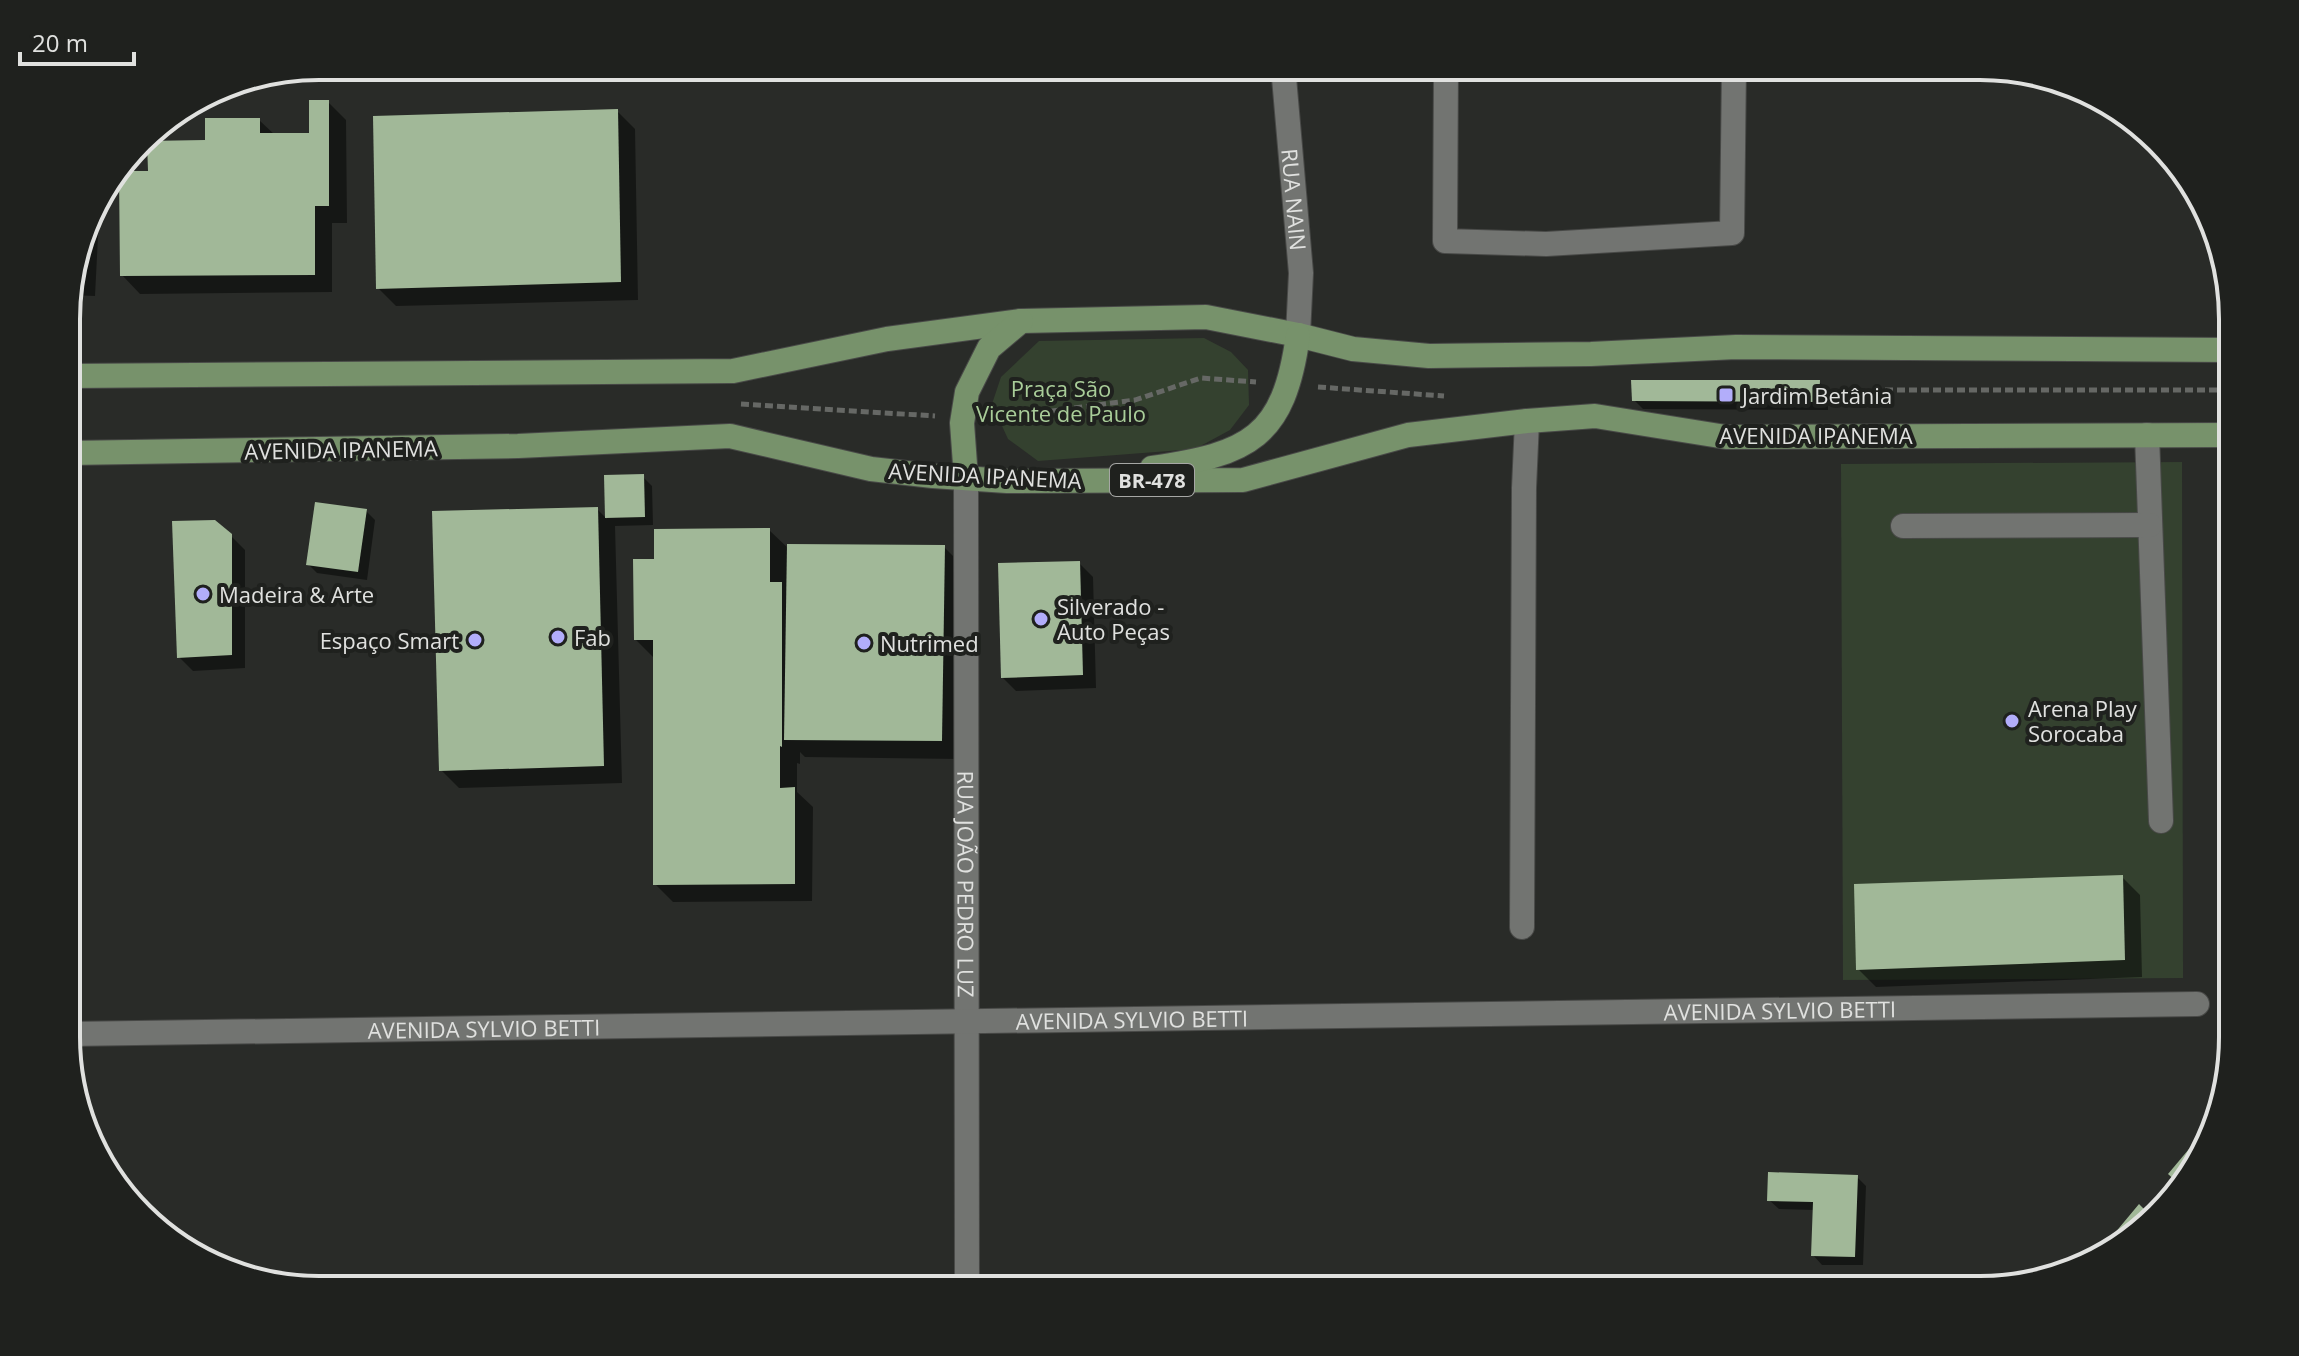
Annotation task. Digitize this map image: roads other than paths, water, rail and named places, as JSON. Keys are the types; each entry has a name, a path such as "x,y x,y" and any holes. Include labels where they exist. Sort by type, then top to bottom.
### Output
{"main road":[{"path":"80,376 733,371 887,339 1021,321 1206,317 1353,349 1429,356 1591,354 1736,347 2218,350"},
{"path":"966,478 962,423 967,392 989,348 1021,321"},
{"path":"1059,481 1190,463 1239,448 1265,430 1279,405 1293,365 1298,335"},
{"name":"AVENIDA IPANEMA","path":"80,453 502,446 730,436 871,469 966,478 1007,481 1243,480 1408,435 1595,416 1726,437 2218,435"}],"street":[{"name":"RUA NAIN","path":"1284,80 1301,273 1298,335"},
{"path":"1446,80 1445,241 1546,244 1732,233 1734,80"},
{"path":"1522,927 1527,421"},
{"path":"2147,435 2161,821"},
{"name":"RUA JOÃO PEDRO LUZ","path":"966,478 967,1276"},
{"path":"1903,526 2150,525"},
{"name":"AVENIDA SYLVIO BETTI","path":"80,1034 2197,1004"}],"place":[{"name":"Jardim Betânia","path":"1726,395"},
{"name":"Madeira & Arte","path":"203,594"},
{"name":"Silverado - Auto Peças","path":"1041,619"},
{"name":"Fab","path":"558,637"},
{"name":"Espaço Smart","path":"475,640"},
{"name":"Nutrimed","path":"864,643"},
{"name":"Arena Play Sorocaba","path":"2012,721"}],"park label":[{"name":"Praça São Vicente de Paulo","path":"1061,400"}]}
